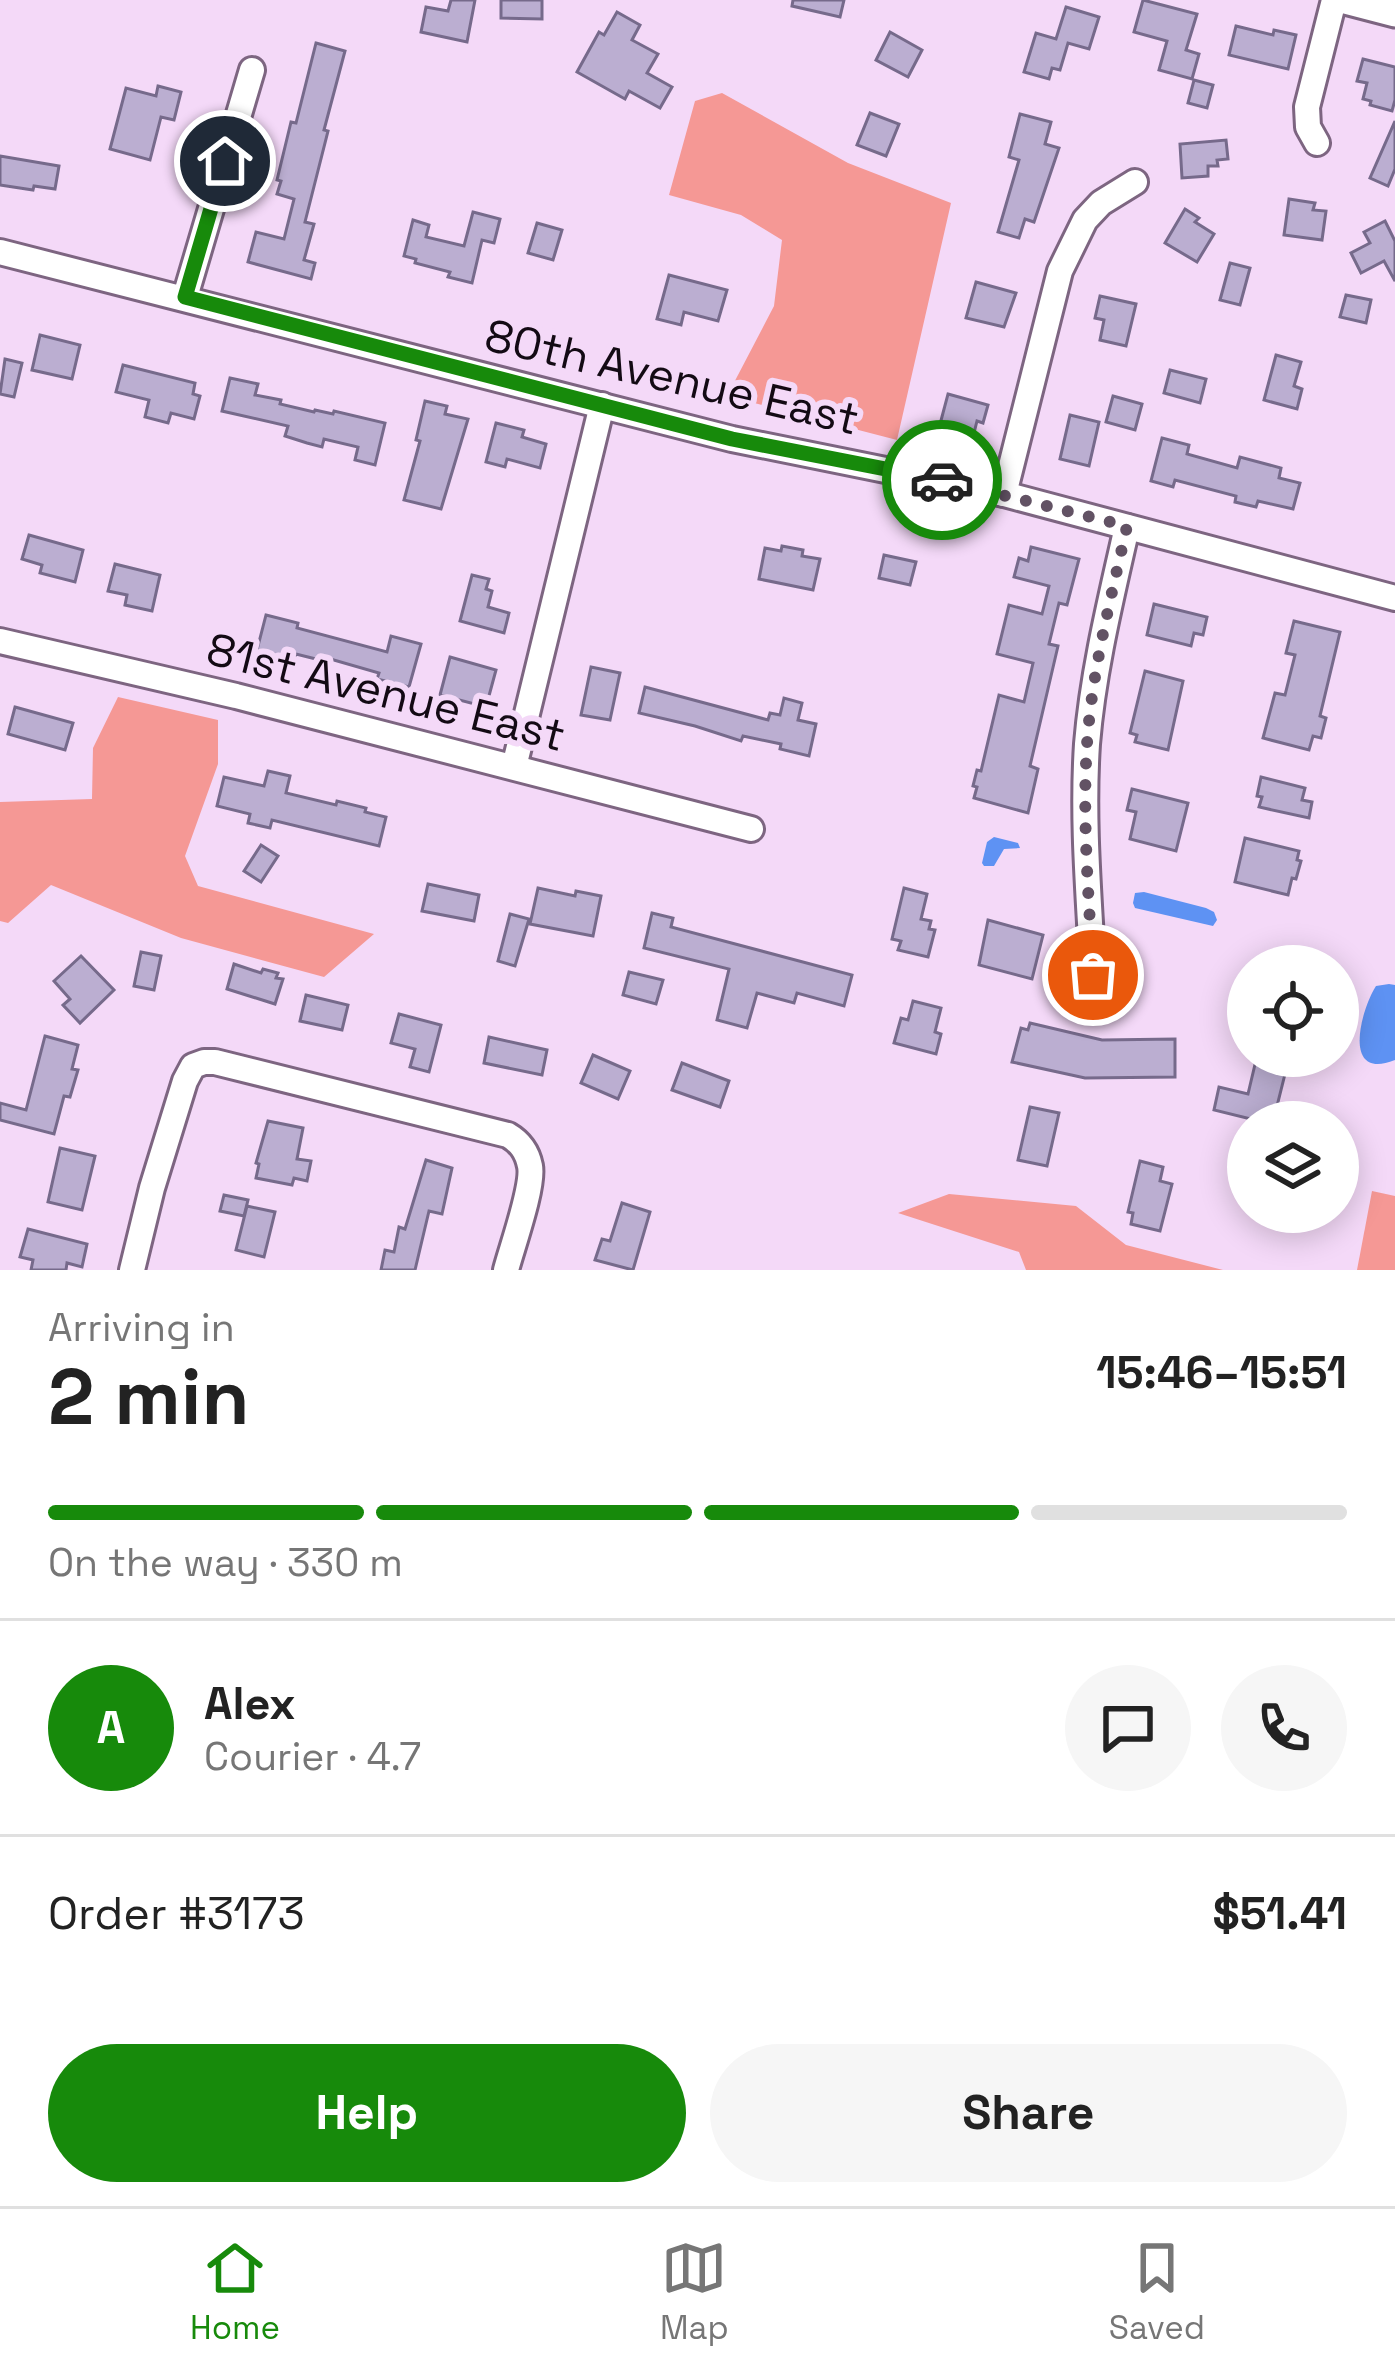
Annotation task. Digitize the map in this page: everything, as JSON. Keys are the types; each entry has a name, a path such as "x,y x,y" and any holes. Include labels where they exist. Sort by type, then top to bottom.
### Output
{"street":[{"path":"1317,143 1308,127 1307,107 1334,0"},
{"path":"1345,0 1395,13"},
{"path":"185,297 252,70"},
{"path":"1004,494 1060,271 1085,220 1101,203 1135,182"},
{"name":"80th Avenue East","path":"0,252 732,439 1004,494 1395,598"},
{"path":"514,767 602,405"},
{"path":"1093,975 1085,824 1087,744 1094,680 1127,526"},
{"name":"81st Avenue East","path":"0,641 236,696 751,829"},
{"path":"132,1270 185,1081 193,1066 203,1062 508,1135 522,1147 531,1175 506,1270"}],"shaded area":[{"path":"722,93 848,163 951,203 897,440 727,396 774,306 782,240 741,215 669,195 695,101"},
{"path":"118,697 218,720 218,764 185,856 198,886 374,934 324,977 181,938 51,885 8,923 0,921 0,802 92,799 93,748"},
{"path":"1372,1191 1395,1196 1395,1270 1357,1270"},
{"path":"949,1194 1076,1206 1126,1245 1223,1270 1026,1270 1019,1252 898,1213"}],"water":[{"path":"994,837 1018,843 1020,848 1004,849 994,866 984,866 987,842"},
{"path":"1135,893 1206,908 1217,920 1213,926 1135,908"},
{"path":"1395,985 1395,1060 1378,1064 1367,1061 1361,1052 1361,1025 1376,986"}],"building":[{"path":"451,0 475,0 467,42 421,32 426,7 448,11"},
{"path":"501,0 542,0 542,19 501,18"},
{"path":"793,0 844,0 840,17 792,6"},
{"path":"1143,0 1197,14 1186,50 1199,54 1192,79 1159,70 1167,41 1134,32"},
{"path":"1066,7 1099,17 1089,49 1068,43 1060,70 1052,68 1049,79 1024,72 1036,33 1056,39"},
{"path":"617,12 640,25 632,40 658,54 647,73 672,87 660,108 629,91 625,99 577,72 599,32 604,35"},
{"path":"1236,26 1296,35 1288,69 1229,55"},
{"path":"890,32 922,50 908,77 876,60"},
{"path":"316,43 345,51 305,222 314,224 304,260 315,263 311,279 248,262 256,232 284,239 294,199 277,194 281,181 277,180"},
{"path":"1363,59 1395,67 1392,111 1363,99 1367,83 1357,81"},
{"path":"1194,80 1213,85 1207,108 1188,103"},
{"path":"158,86 181,92 174,120 161,117 150,160 110,149 126,88 156,96"},
{"path":"870,113 899,124 886,156 857,145"},
{"path":"1020,114 1051,122 1045,144 1059,148 1034,222 1025,219 1019,238 998,232 1019,160 1009,157"},
{"path":"1395,121 1395,169 1388,186 1370,178"},
{"path":"1226,140 1228,159 1208,166 1208,176 1182,178 1180,144"},
{"path":"0,156 59,166 55,189 0,185"},
{"path":"1289,199 1315,203 1313,210 1326,211 1322,240 1284,235"},
{"path":"1185,209 1214,234 1197,262 1165,243"},
{"path":"473,212 500,219 494,243 482,240 472,283 404,256 413,220 429,225 426,237 464,246"},
{"path":"1385,221 1395,241 1395,281 1384,261 1361,273 1351,253 1370,243 1364,232"},
{"path":"537,223 562,230 553,260 528,253"},
{"path":"1230,263 1250,268 1240,305 1220,300"},
{"path":"669,275 727,290 718,321 684,312 681,325 657,319"},
{"path":"976,282 1016,293 1004,327 966,318"},
{"path":"1346,295 1371,300 1366,323 1340,317"},
{"path":"1100,296 1136,304 1126,346 1100,340 1104,320 1095,318"},
{"path":"40,335 80,345 72,379 32,370"},
{"path":"1276,355 1301,362 1294,386 1302,389 1297,409 1264,400"},
{"path":"5,359 22,363 14,397 0,394"},
{"path":"123,365 195,383 193,394 200,396 194,419 171,413 168,423 145,417 149,400 116,392"},
{"path":"1170,370 1206,379 1200,403 1164,393"},
{"path":"230,378 258,384 255,395 281,400 280,404 385,423 375,465 355,460 358,447 324,439 322,447 285,436 288,426 222,411"},
{"path":"948,394 988,405 973,437 939,428"},
{"path":"1113,396 1142,404 1135,430 1106,422"},
{"path":"425,401 447,406 445,414 468,419 441,509 404,500"},
{"path":"1070,415 1099,422 1089,466 1060,459"},
{"path":"496,423 524,430 522,437 546,444 540,468 507,459 505,467 486,462"},
{"path":"1162,438 1189,445 1187,454 1237,468 1240,457 1281,468 1279,478 1300,483 1293,509 1258,501 1256,507 1235,502 1236,496 1175,480 1173,487 1151,481"},
{"path":"29,535 83,550 75,582 40,573 42,565 22,559"},
{"path":"782,546 820,559 813,590 759,579 765,548 781,551"},
{"path":"1031,547 1079,559 1067,605 1059,603 1049,644 1058,646 1030,766 1038,769 1028,813 974,798 977,787 973,786 999,695 1024,702 1033,663 997,654 1009,605 1042,614 1049,586 1014,577 1019,558 1028,561"},
{"path":"884,555 916,562 910,585 879,578"},
{"path":"115,564 160,575 152,611 125,605 127,595 108,591"},
{"path":"472,575 489,579 488,607 509,613 504,633 460,621"},
{"path":"1154,604 1207,617 1203,635 1194,633 1191,646 1147,635"},
{"path":"266,615 387,652 391,636 421,644 409,687 320,656 320,660 296,654 294,659 257,650"},
{"path":"1294,621 1340,632 1320,716 1326,718 1321,738 1313,736 1309,750 1263,738 1275,693 1285,695 1295,655 1286,653"},
{"path":"450,657 496,670 486,707 440,695"},
{"path":"591,667 620,673 610,720 581,715"},
{"path":"1145,671 1183,681 1168,750 1135,742 1137,735 1130,733"},
{"path":"645,687 768,720 770,713 780,715 784,698 802,703 798,720 816,724 809,756 780,749 781,744 743,736 741,741 639,713"},
{"path":"15,707 73,723 65,750 8,734"},
{"path":"268,771 290,776 286,793 336,805 337,801 386,817 379,846 272,820 270,828 248,823 250,814 217,806 224,777 264,786"},
{"path":"1261,777 1305,788 1302,800 1312,802 1309,818 1259,807"},
{"path":"1132,789 1188,803 1176,851 1130,839 1136,812 1127,810"},
{"path":"1245,838 1299,851 1297,860 1301,861 1288,895 1235,882"},
{"path":"261,845 278,856 261,882 244,871"},
{"path":"428,884 479,895 474,921 422,911"},
{"path":"538,888 601,896 593,936 530,924"},
{"path":"904,888 927,894 921,919 931,921 929,929 935,930 928,957 898,950 901,941 892,939"},
{"path":"652,913 673,918 671,927 852,975 844,1006 797,993 794,1003 757,993 747,1028 717,1020 729,969 644,948"},
{"path":"510,914 529,919 515,966 498,961"},
{"path":"988,920 1043,935 1032,979 979,965"},
{"path":"141,952 161,956 154,990 134,986"},
{"path":"81,956 114,990 80,1023 63,1005 70,999 54,981"},
{"path":"234,964 278,973 276,978 283,979 275,1004 227,989"},
{"path":"629,972 663,980 656,1004 623,995"},
{"path":"306,995 348,1005 342,1030 300,1021"},
{"path":"913,1001 941,1008 936,1054 894,1043 901,1018 908,1020"},
{"path":"399,1014 441,1025 429,1072 410,1067 415,1049 391,1043"},
{"path":"1030,1023 1102,1040 1175,1039 1175,1077 1085,1078 1012,1062 1021,1028 1028,1030"},
{"path":"45,1036 78,1045 72,1069 78,1070 70,1097 64,1096 54,1134 0,1120 0,1103 26,1110"},
{"path":"489,1037 547,1050 542,1075 484,1063"},
{"path":"593,1055 630,1071 618,1099 581,1083"},
{"path":"682,1063 729,1081 720,1107 672,1090"},
{"path":"1252,1077 1284,1077 1278,1101 1227,1101 1227,1113 1214,1110 1219,1087 1248,1094"},
{"path":"1030,1107 1059,1113 1047,1166 1018,1160"},
{"path":"268,1121 303,1128 297,1159 311,1161 307,1181 294,1178 292,1185 256,1178"},
{"path":"60,1148 95,1156 82,1210 48,1202"},
{"path":"426,1160 452,1168 442,1214 429,1211 415,1270 381,1270 385,1250 394,1252 399,1227 405,1229"},
{"path":"1140,1161 1163,1167 1160,1181 1172,1184 1160,1231 1131,1224 1133,1213 1128,1212"},
{"path":"224,1195 248,1200 244,1216 220,1211"},
{"path":"622,1203 650,1212 633,1270 595,1260 602,1239 610,1241"},
{"path":"247,1206 275,1212 264,1257 236,1250"},
{"path":"28,1229 87,1244 82,1267 67,1263 66,1270 31,1270 33,1260 20,1257"}],"way so far":[{"path":"942,480 1127,526 1094,680 1087,744 1085,824 1093,975"}],"route":[{"path":"225,161 185,297 732,439 942,480"}]}
